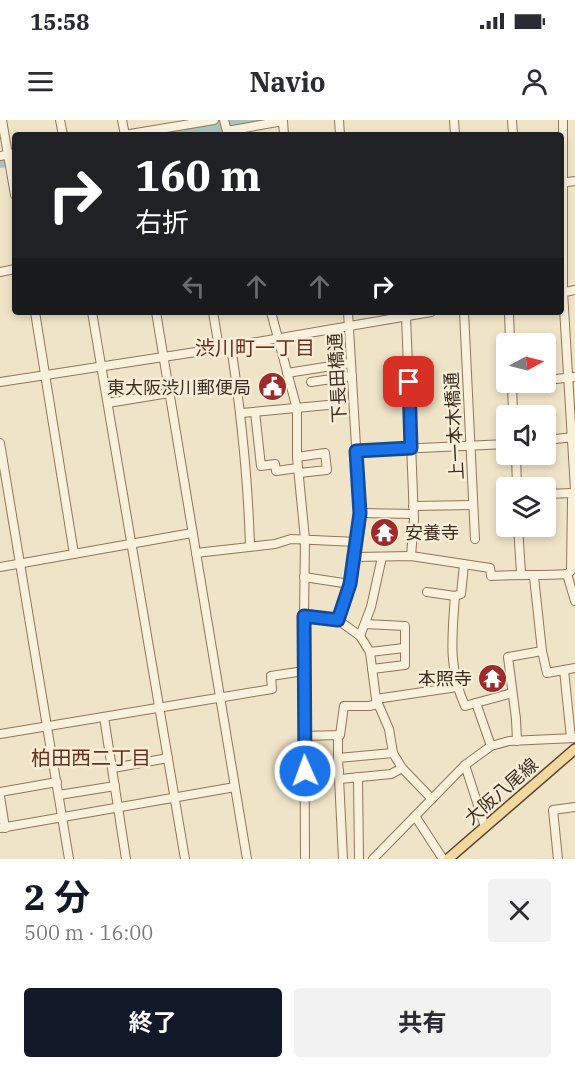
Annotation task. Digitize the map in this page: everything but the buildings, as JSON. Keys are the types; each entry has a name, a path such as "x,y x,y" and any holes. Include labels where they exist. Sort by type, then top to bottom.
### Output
{"main road":[{"name":"大阪八尾線","path":"448,859 575,749"}],"street":[{"path":"2,120 12,179"},
{"path":"143,132 214,120"},
{"path":"226,127 283,121 284,132"},
{"path":"564,311 571,377 574,496 571,572 575,601"},
{"path":"35,315 74,554"},
{"path":"93,315 185,859"},
{"path":"157,315 247,859"},
{"path":"214,315 219,348"},
{"path":"272,315 297,410 297,457 305,539 305,859"},
{"name":"下長田橋通","path":"338,620 350,584 360,513 348,315"},
{"path":"0,382 277,339 412,315"},
{"name":"上一本木橋通","path":"464,315 475,539"},
{"path":"509,315 510,333"},
{"path":"406,316 413,510 411,556"},
{"path":"231,346 242,413 250,546"},
{"path":"287,373 351,363"},
{"path":"310,382 352,376"},
{"path":"556,379 571,377"},
{"path":"108,403 169,393"},
{"path":"242,413 297,410 328,405"},
{"path":"255,412 261,466 275,464 276,471 327,470 325,453 297,457"},
{"path":"556,439 573,437"},
{"path":"0,443 3,475 48,726 69,859"},
{"path":"356,451 496,445"},
{"path":"556,494 574,496"},
{"path":"360,513 473,505"},
{"path":"0,567 192,533"},
{"path":"519,537 521,573"},
{"path":"196,553 305,539 357,542"},
{"path":"355,557 411,556 490,568 491,576 521,573 534,577 571,572"},
{"path":"360,636 378,583 382,557"},
{"path":"427,592 455,596 461,594 464,565"},
{"path":"304,577 350,584"},
{"path":"534,577 542,651 547,673 575,668"},
{"path":"455,596 452,660 457,687 465,706 512,693"},
{"path":"304,616 338,620 360,636 370,652 377,702 389,729 393,753 402,768 432,799"},
{"path":"365,624 405,626 405,665 372,669"},
{"path":"370,652 404,648"},
{"path":"517,741 507,657 542,651"},
{"path":"377,858 465,765 491,746 517,741 573,738 564,670"},
{"path":"0,734 272,689 271,676 304,671"},
{"path":"343,859 338,735 340,735 344,706 369,706 377,702 457,687"},
{"path":"476,703 491,746"},
{"path":"104,717 126,859"},
{"path":"304,736 338,735"},
{"path":"338,758 393,753"},
{"path":"113,768 168,758"},
{"path":"465,765 485,827"},
{"path":"305,771 358,777 391,774 402,768"},
{"path":"358,777 359,859"},
{"path":"57,782 0,794 3,828 236,787"},
{"path":"59,795 115,786"},
{"path":"558,859 553,810 575,807"},
{"path":"415,816 443,859"}],"waterway":[{"path":"184,132 253,120"},
{"path":"0,162 12,160"}],"place":[{"name":"東大阪渋川郵便局","path":"272,387"},
{"name":"安養寺","path":"384,532"},
{"name":"本照寺","path":"493,678"}],"district":[{"name":"渋川町一丁目","path":"255,347"},
{"name":"柏田西二丁目","path":"91,757"}],"route":[{"path":"305,771 304,616 338,620 350,584 360,513 356,451 411,448 409,382"}]}
